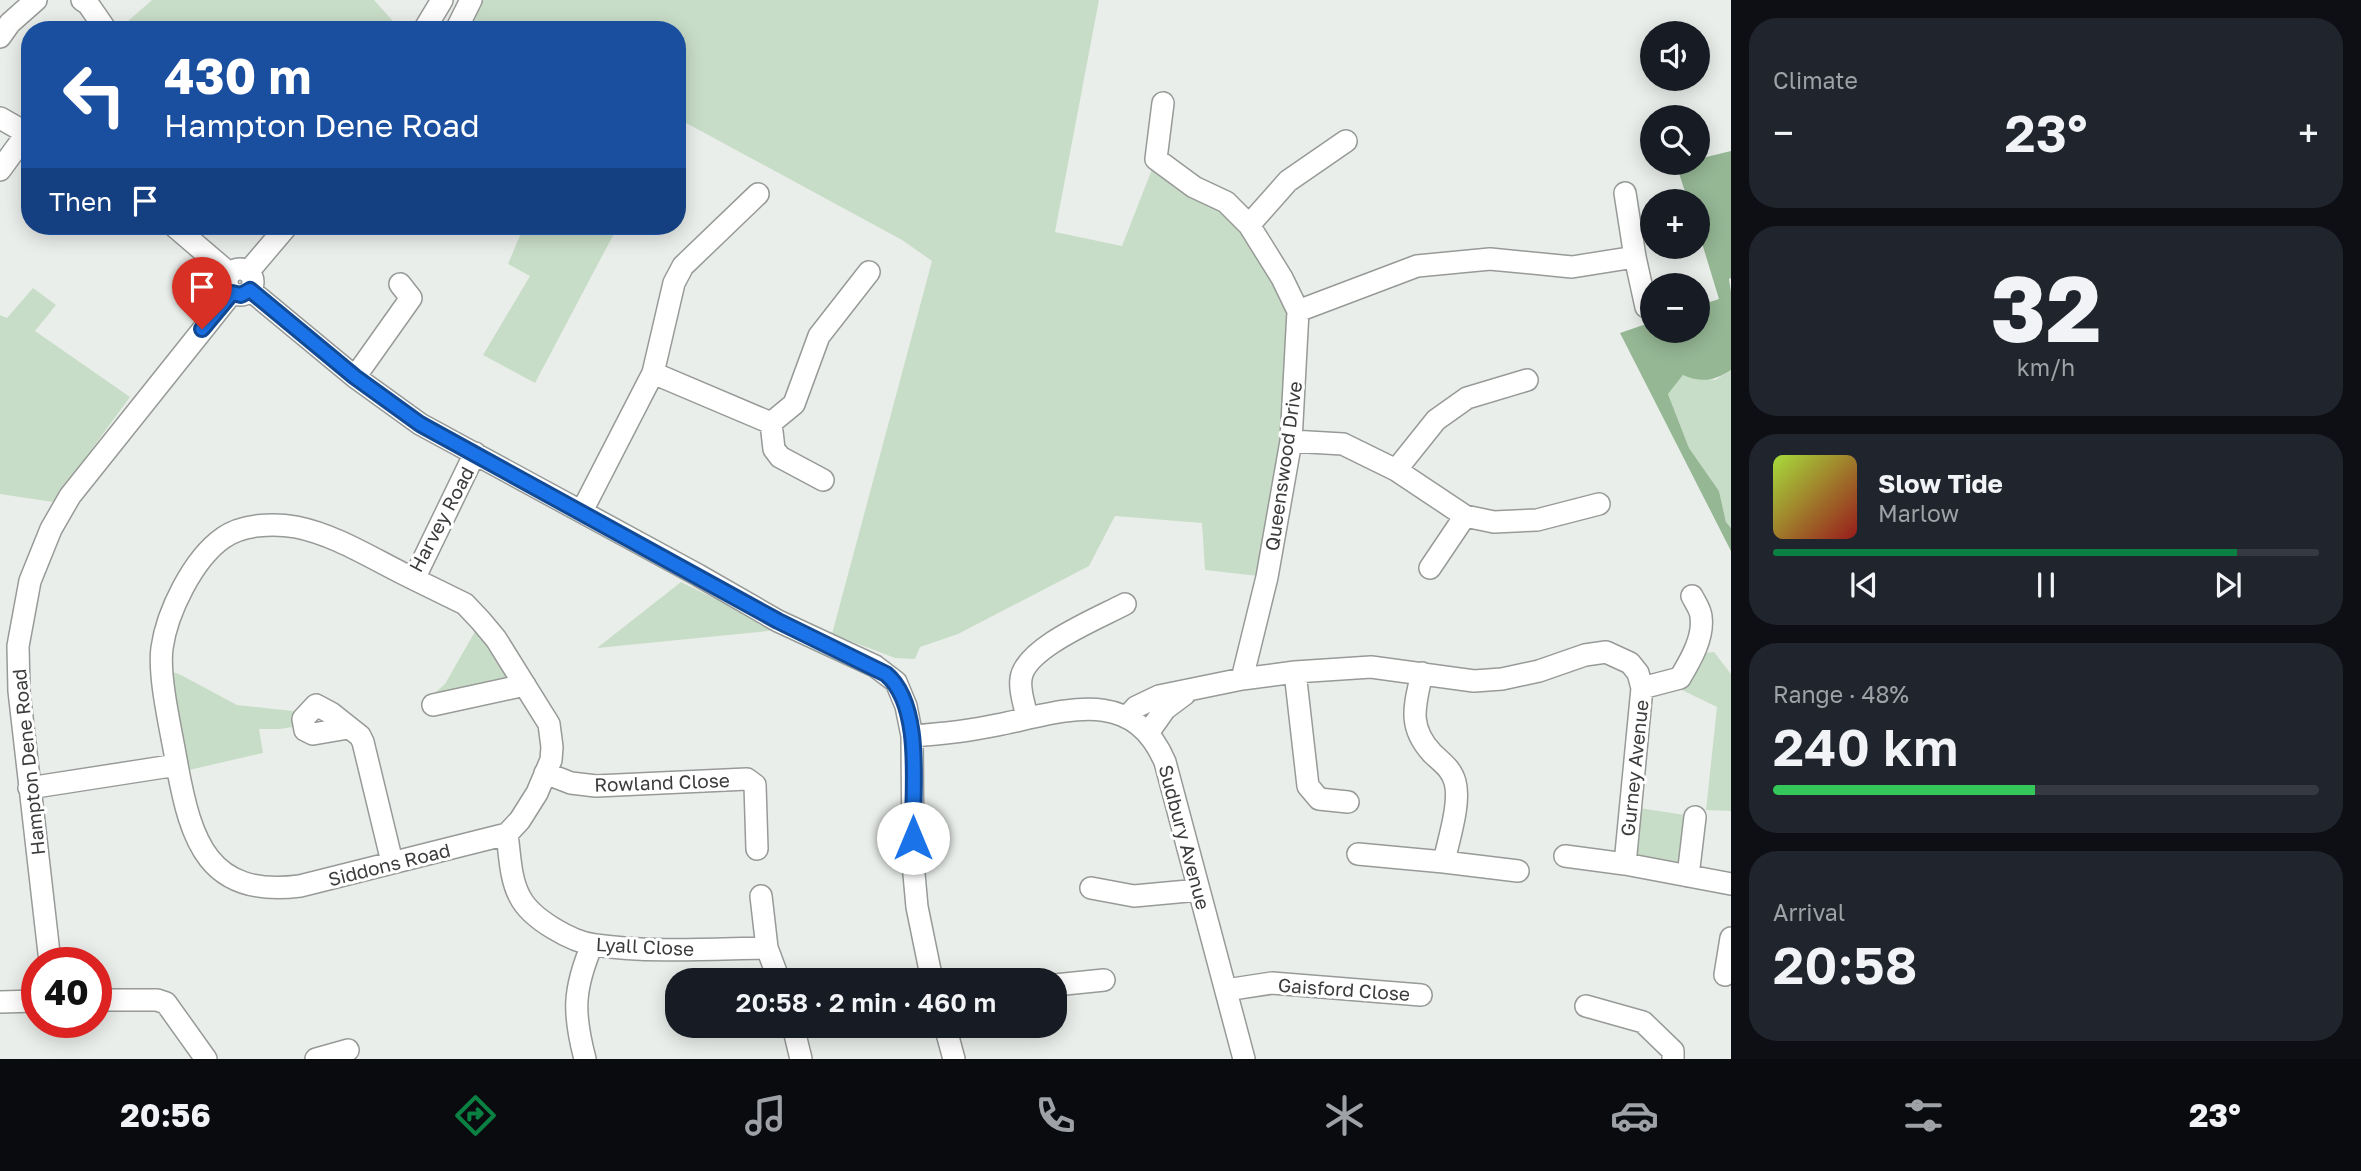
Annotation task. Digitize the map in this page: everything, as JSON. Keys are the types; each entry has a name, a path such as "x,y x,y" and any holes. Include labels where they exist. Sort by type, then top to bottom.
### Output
{"street":[{"path":"0,37 10,23 36,0"},
{"path":"82,0 100,21"},
{"path":"429,21 442,0"},
{"path":"460,21 471,0"},
{"name":"Queenswood Drive","path":"1163,103 1156,159 1194,187 1226,202 1250,225 1282,278 1298,311 1291,441 1267,577 1242,679"},
{"path":"0,118 21,130"},
{"path":"1250,225 1288,181 1346,141"},
{"path":"0,170 21,143"},
{"path":"582,511 653,373 674,283 683,266 758,194"},
{"path":"1625,194 1640,280"},
{"path":"185,235 355,377 420,424 778,621 886,674 900,688 912,736 913,863 917,906 930,968"},
{"name":"Hampton Dene Road","path":"48,947 29,788 9,691 24,602 30,582 51,529 70,496 280,235"},
{"path":"1298,311 1417,266 1489,259 1572,267 1635,257"},
{"path":"771,423 794,404 819,336 869,272"},
{"path":"355,377 411,298 400,284"},
{"path":"653,373 771,423"},
{"path":"1396,470 1437,420 1467,398 1527,380"},
{"path":"771,423 775,449 780,457 823,480"},
{"path":"1291,441 1343,444 1396,470 1465,516 1494,522 1537,520 1599,504"},
{"name":"Harvey Road","path":"177,765 162,668 162,648 172,610 194,568 222,538 254,527 293,526 312,531 414,579 475,453"},
{"path":"1430,568 1465,516"},
{"path":"414,579 465,604 496,639 545,718 552,736 551,760 537,793 520,820 507,834"},
{"path":"1642,688 1680,678 1693,656 1702,615 1692,596"},
{"path":"1027,717 1021,679 1027,662 1045,647 1125,604"},
{"name":"Gurney Avenue","path":"1127,717 1136,708 1159,696 1242,679 1360,667 1474,681 1502,679 1539,671 1585,654 1606,652 1630,663 1639,673 1642,688 1625,863"},
{"path":"1295,672 1308,786 1319,799 1348,802"},
{"path":"1422,673 1413,713 1417,730 1433,754 1448,767 1455,783 1457,799 1444,862"},
{"path":"433,705 524,685"},
{"name":"Gurney Avenue","path":"1148,733 1165,709 1189,691"},
{"name":"Sudbury Avenue","path":"912,736 960,732 1061,711 1110,712 1138,723 1158,747 1165,762 1244,1059"},
{"path":"348,727 360,736 363,742 392,862"},
{"path":"29,788 177,765"},
{"name":"Siddons Road","path":"177,765 186,812 207,857 220,870 261,887 279,889 300,886 507,834"},
{"name":"Rowland Close","path":"545,773 571,783 596,786 747,779 755,785 757,849"},
{"path":"1688,876 1695,817"},
{"name":"Lyall Close","path":"507,834 512,874 520,898 533,915 558,931 592,945 661,950 767,948"},
{"path":"1358,854 1518,871"},
{"name":"Gurney Avenue","path":"1565,856 1625,863 1731,884"},
{"path":"1091,888 1134,896 1199,890"},
{"path":"761,896 767,948 774,968"},
{"path":"1725,975 1731,939"},
{"path":"585,1059 575,1023 577,985 592,945"},
{"path":"1067,984 1104,980"},
{"name":"Gaisford Close","path":"1226,990 1272,983 1421,995"},
{"path":"112,1000 157,1000 166,1003 206,1059"},
{"path":"0,1002 21,1001"},
{"path":"1586,1006 1643,1021 1673,1051 1673,1059"},
{"path":"796,1038 801,1059"},
{"path":"948,1038 954,1059"},
{"path":"316,1059 348,1050"}],"green space":[{"path":"152,0 374,0 393,21 128,21"},
{"path":"482,0 1099,0 1055,232 1122,246 1156,159 1226,202 1298,311 1267,577 1205,570 1202,523 1115,516 1089,566 958,634 920,647 915,659 895,658 832,634 932,261 902,240 686,123 686,21 474,21"},
{"path":"1731,151 1731,370 1708,380 1683,375 1668,394 1689,448 1719,491 1726,522 1731,528 1731,551 1620,333 1640,326 1640,343 1710,343 1710,302 1719,299 1707,259 1710,259 1710,189 1684,189 1680,175 1710,175 1710,156"},
{"path":"520,235 613,235 535,383 483,355 530,276 508,264"},
{"path":"33,288 56,305 35,331 130,397 53,502 0,494 0,315 7,318"},
{"path":"1731,370 1731,528 1726,522 1719,491 1689,448 1668,394 1683,375 1715,380"},
{"path":"681,582 778,630 597,648"},
{"path":"481,621 525,685 433,705 422,704 445,684"},
{"path":"1714,652 1731,674 1731,811 1706,810 1717,707 1661,680 1695,654"},
{"path":"162,668 181,675 237,705 301,712 304,725 259,729 263,753 189,770"},
{"path":"1639,808 1685,815 1678,863 1631,856"}],"route":[{"path":"202,329 232,293 241,295 250,290 355,377 420,424 778,621 875,666 896,682 906,706 912,736 913,838"}]}
